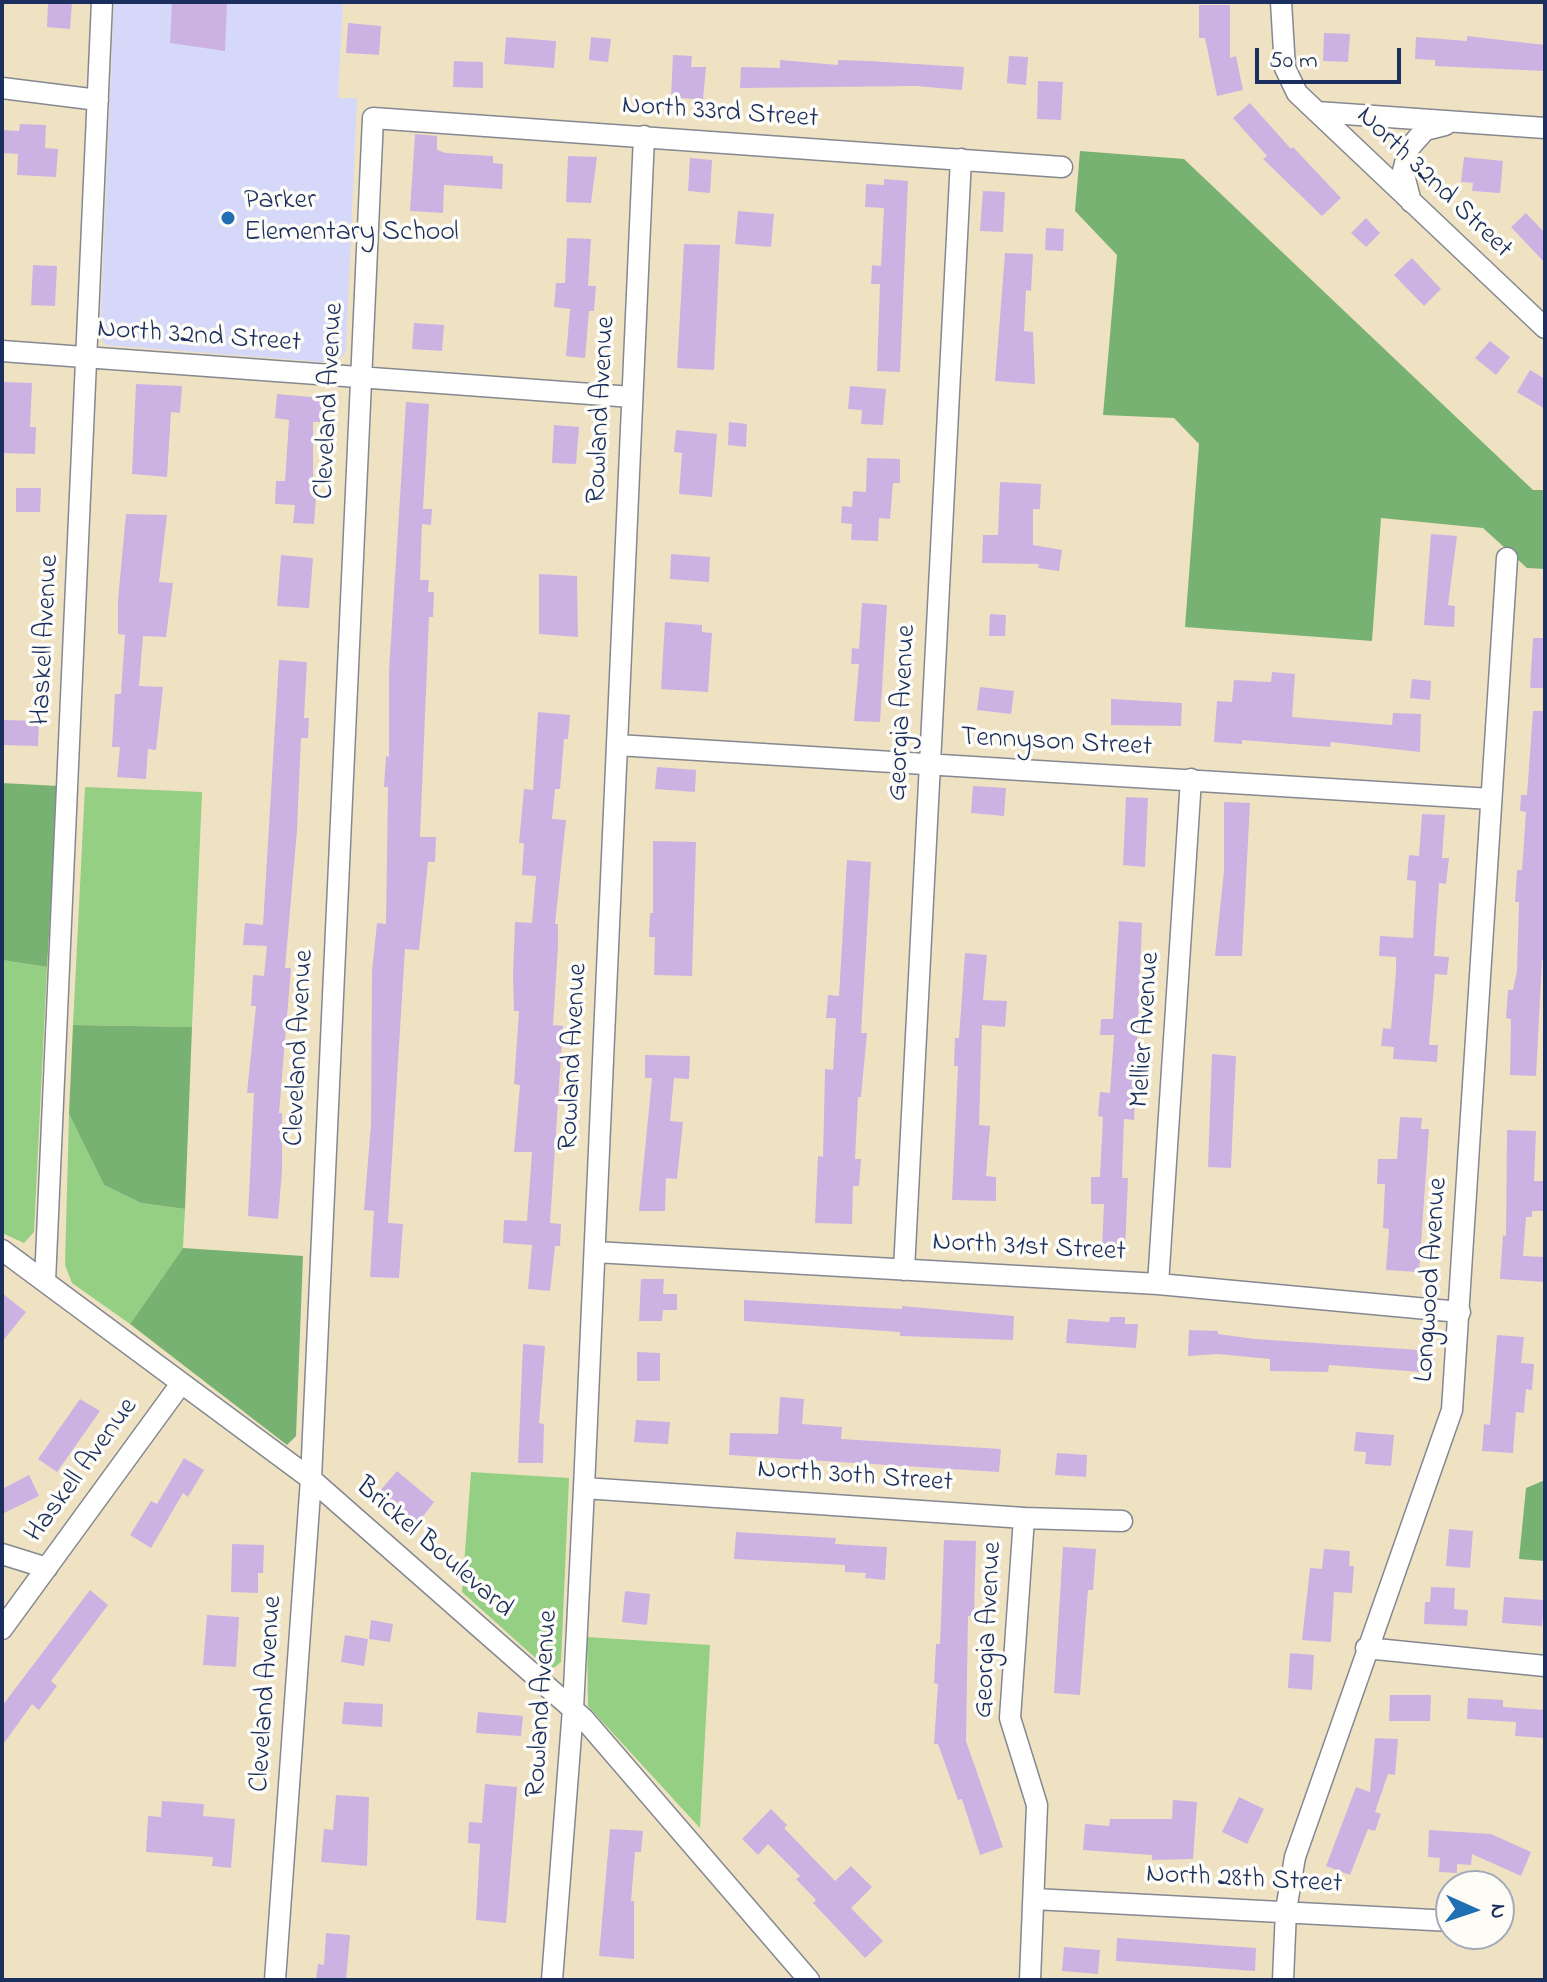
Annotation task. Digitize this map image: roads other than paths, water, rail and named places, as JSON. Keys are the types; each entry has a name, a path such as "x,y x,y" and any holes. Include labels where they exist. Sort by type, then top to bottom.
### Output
{"street":[{"name":"Haskell Avenue","path":"45,1281 102,2"},
{"path":"1281,2 1285,68 1297,93 1317,112 1545,128"},
{"path":"2,88 46,97 98,100"},
{"name":"North 32nd Street","path":"1317,112 1545,328"},
{"name":"North 33rd Street","path":"373,118 1062,167"},
{"name":"Cleveland Avenue","path":"275,1980 311,1479 373,118"},
{"path":"1413,205 1403,171 1409,148 1425,130 1451,123"},
{"name":"Rowland Avenue","path":"552,1980 573,1709 644,136"},
{"name":"Georgia Avenue","path":"904,1270 961,159"},
{"name":"North 32nd Street","path":"2,351 632,397"},
{"name":"Longwood Avenue","path":"1283,1980 1286,1910 1295,1857 1452,1410 1507,558"},
{"name":"Tennyson Street","path":"617,745 1491,799"},
{"name":"Mellier Avenue","path":"1158,1284 1191,779"},
{"name":"Brickel Boulevard","path":"2,1250 180,1385 311,1479 573,1709 606,1743 809,1980"},
{"name":"North 31st Street","path":"595,1252 1158,1284 1460,1312"},
{"name":"Haskell Avenue","path":"2,1629 180,1385"},
{"name":"North 30th Street","path":"584,1488 1024,1518 1122,1521"},
{"name":"Georgia Avenue","path":"1024,1518 1010,1718 1037,1805 1030,1980"},
{"path":"2,1554 47,1568"},
{"path":"1366,1648 1545,1666"},
{"name":"North 28th Street","path":"1034,1899 1435,1920"}],"place":[{"name":"Parker Elementary School","path":"228,218"}]}
